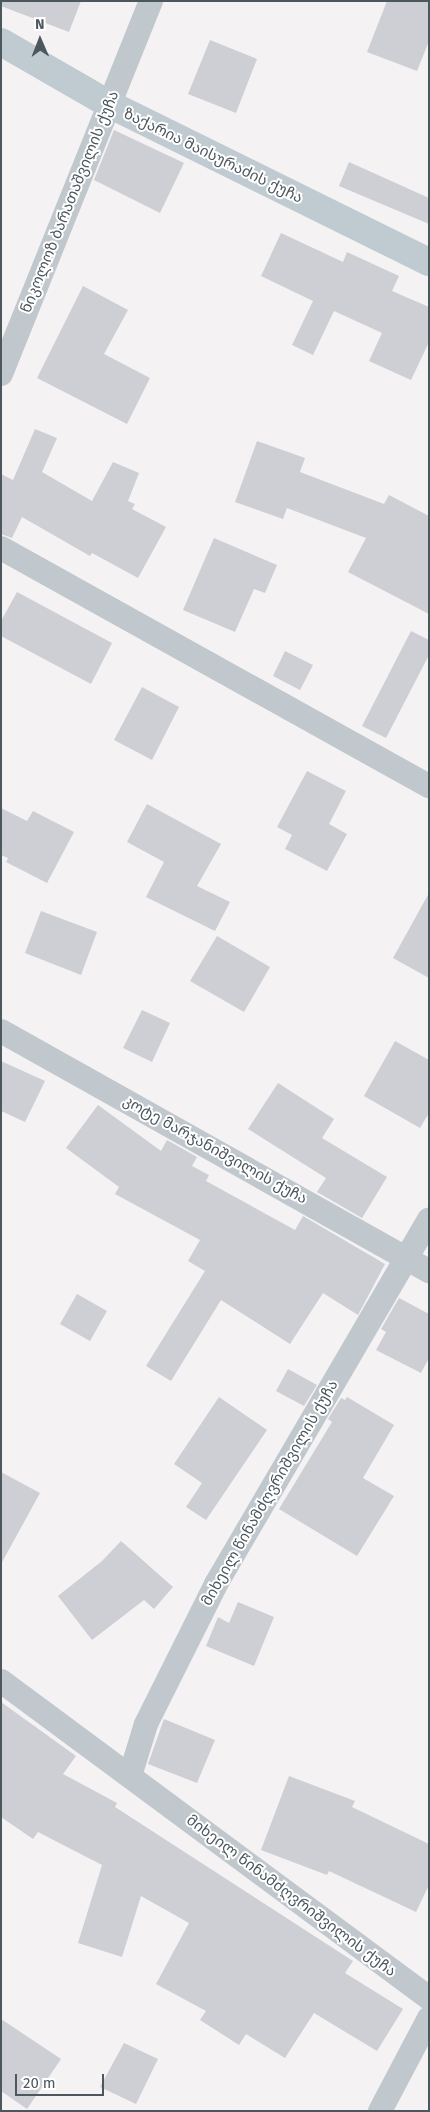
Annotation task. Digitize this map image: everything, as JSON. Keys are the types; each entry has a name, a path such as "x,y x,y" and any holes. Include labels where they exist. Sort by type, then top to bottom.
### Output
{"street":[{"name":"ნიკოლოზ ბარათაშვილის ქუჩა","path":"1,374 150,1"},
{"name":"ზაქარია მაისურაძის ქუჩა","path":"1,42 109,104 429,262"},
{"path":"1,548 429,786"},
{"name":"კოტე მარჯანიშვილის ქუჩა","path":"1,1030 406,1257 429,1272"},
{"name":"მიხეილ წინამძღვრიშვილის ქუჩა","path":"130,1776 146,1724 216,1584 429,1220"},
{"name":"მიხეილ წინამძღვრიშვილის ქუჩა","path":"1,1681 429,1998"},
{"path":"380,2111 429,2018"}],"building":[{"path":"1,1 81,1 69,32 1,6"},
{"path":"387,1 429,1 429,41 417,71 367,52"},
{"path":"210,40 257,59 236,113 188,94"},
{"path":"114,130 184,163 160,213 94,180"},
{"path":"349,162 429,198 429,224 339,186"},
{"path":"281,233 343,262 347,252 399,276 392,291 429,307 429,342 411,380 369,361 382,333 334,311 313,355 292,345 313,301 261,276"},
{"path":"83,286 128,310 104,354 150,378 127,424 37,378"},
{"path":"35,429 57,438 42,472 92,501 113,462 139,473 128,501 135,504 132,509 166,527 138,578 92,553 90,556 22,517 12,538 1,534 1,474 13,480"},
{"path":"257,441 305,458 300,472 384,504 389,495 429,516 429,614 348,572 366,538 287,508 283,519 235,502"},
{"path":"214,538 277,565 265,593 254,589 235,632 183,610"},
{"path":"17,592 112,643 91,684 1,636 1,621"},
{"path":"411,631 429,640 429,655 386,738 362,726"},
{"path":"285,651 313,665 300,690 273,676"},
{"path":"142,687 179,707 152,760 114,740"},
{"path":"307,771 346,791 329,824 347,834 327,871 285,849 292,835 277,827"},
{"path":"147,804 221,844 197,886 230,902 215,931 146,897 164,862 127,842"},
{"path":"1,808 27,821 33,811 74,832 47,883 6,862 8,858 1,855"},
{"path":"429,893 429,978 393,958"},
{"path":"41,911 97,932 81,975 25,953"},
{"path":"217,936 270,967 244,1012 190,981"},
{"path":"142,1010 170,1023 152,1062 123,1048"},
{"path":"395,1041 429,1060 429,1113 420,1128 364,1096"},
{"path":"1,1061 45,1081 25,1122 1,1111"},
{"path":"278,1083 334,1119 322,1138 387,1177 362,1218 317,1192 326,1178 248,1129"},
{"path":"98,1105 161,1151 167,1140 197,1157 192,1166 209,1175 206,1181 295,1230 303,1216 385,1264 358,1315 323,1293 290,1344 221,1300 171,1381 146,1366 205,1271 188,1261 200,1240 115,1194 119,1187 66,1148"},
{"path":"77,1294 107,1311 90,1341 60,1324"},
{"path":"399,1298 429,1314 429,1358 421,1373 376,1350 386,1332 381,1329"},
{"path":"288,1369 317,1385 304,1406 276,1391"},
{"path":"219,1397 267,1430 206,1520 186,1507 202,1483 174,1464"},
{"path":"347,1397 394,1425 363,1478 394,1496 357,1556 279,1509 332,1422 328,1419 341,1398 345,1400"},
{"path":"1,1472 40,1493 1,1564"},
{"path":"121,1541 173,1587 154,1609 144,1600 92,1640 58,1596 102,1561"},
{"path":"238,1602 274,1617 254,1666 206,1646 218,1617 229,1623"},
{"path":"1,1702 76,1756 63,1774 117,1803 115,1807 353,1961 345,1973 403,2009 377,2051 314,2013 285,2058 246,2034 239,2045 200,2020 206,2011 156,1984 189,1923 141,1896 122,1957 78,1943 102,1865 38,1832 33,1839 1,1817"},
{"path":"164,1719 215,1740 197,1783 148,1764"},
{"path":"289,1776 355,1801 352,1807 429,1844 429,1885 416,1912 329,1871 327,1875 261,1850"},
{"path":"1,2019 61,2059 27,2109 1,2091"},
{"path":"124,2043 158,2059 136,2104 100,2087"}]}
